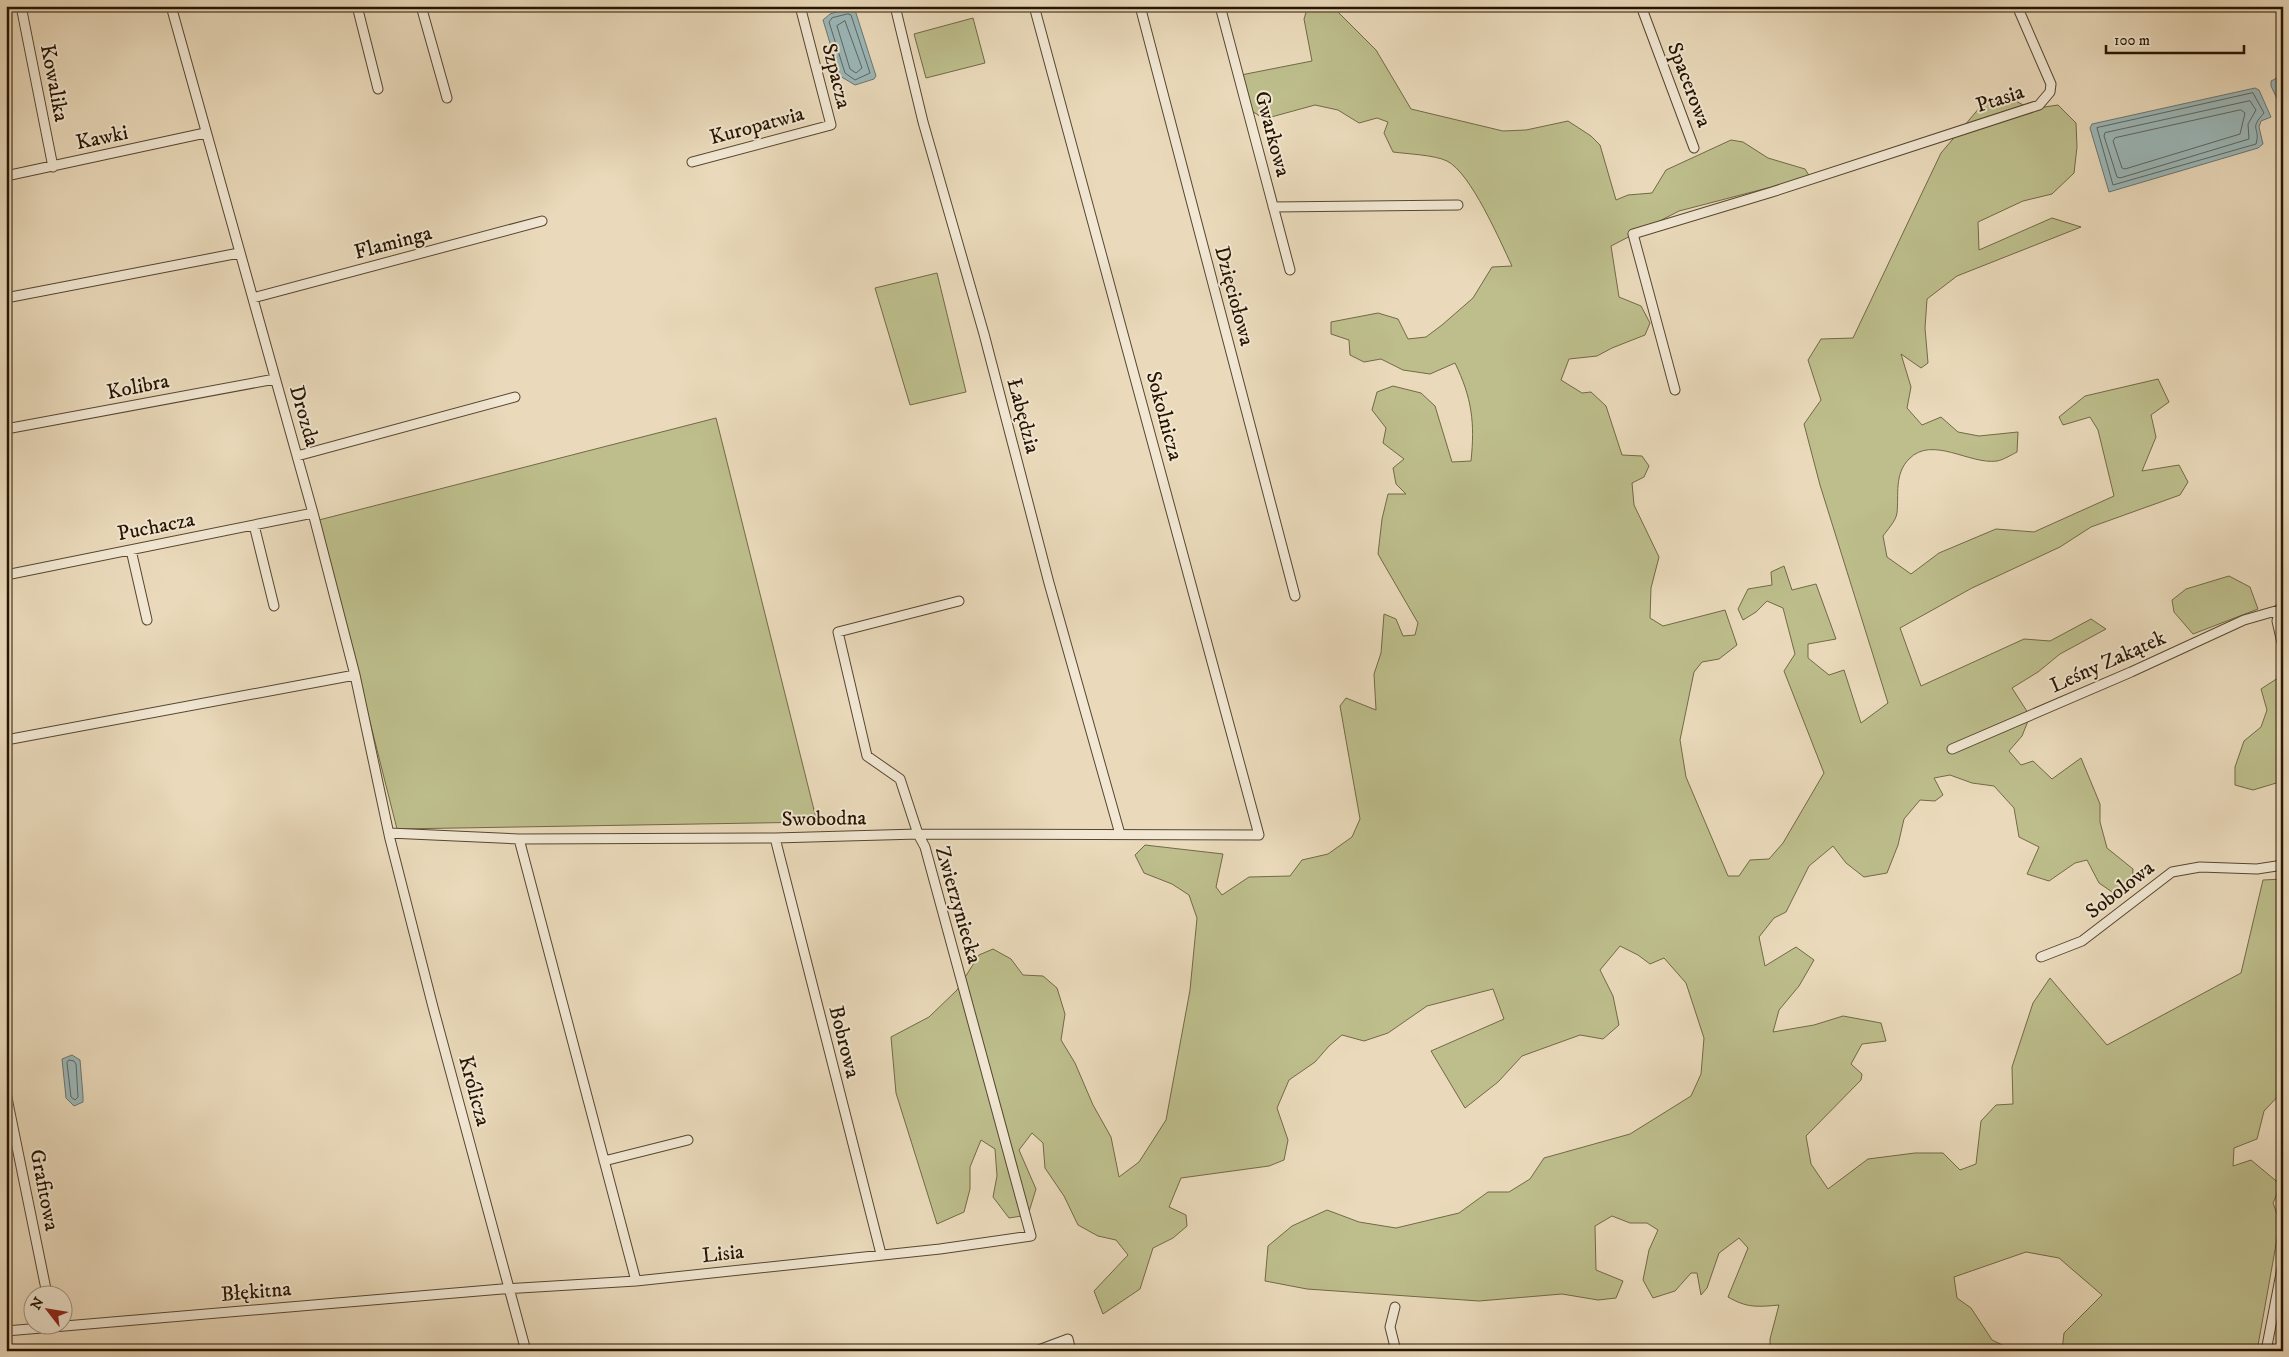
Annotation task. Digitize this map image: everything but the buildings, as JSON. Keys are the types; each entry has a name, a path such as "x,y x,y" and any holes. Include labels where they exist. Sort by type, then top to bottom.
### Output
{"street":[{"name":"Kowalika","path":"21,6 53,167"},
{"name":"Drozda","path":"171,6 313,512 354,675 390,836"},
{"path":"357,6 378,89"},
{"path":"422,6 447,98"},
{"name":"Szpacza","path":"800,6 831,125"},
{"name":"Łabędzia","path":"895,6 923,122 984,334 1049,583 1120,834"},
{"name":"Sokolnicza","path":"1034,6 1259,835"},
{"name":"Dzięciołowa","path":"1140,6 1295,596"},
{"name":"Gwarkowa","path":"1220,6 1290,270"},
{"name":"Spacerowa","path":"1641,6 1694,148"},
{"name":"Ptasia","path":"1675,390 1633,234 1772,192 2039,105 2050,92 2051,84 2016,6"},
{"name":"Kuropatwia","path":"692,162 831,125"},
{"name":"Kawki","path":"6,176 206,133"},
{"path":"1273,208 1458,205"},
{"name":"Flaminga","path":"253,298 542,221"},
{"path":"11,297 239,253"},
{"name":"Kolibra","path":"6,429 275,379"},
{"path":"297,456 515,397"},
{"name":"Puchacza","path":"6,575 313,512"},
{"path":"254,525 274,606"},
{"path":"131,550 147,620"},
{"name":"Zwierzyniecka","path":"940,1249 1031,1236 925,847 918,834 900,779 867,756 838,632 959,601"},
{"path":"2281,608 2277,621 2283,648"},
{"name":"Leśny Zakątek","path":"1952,749 2131,672 2244,620 2281,608"},
{"path":"6,740 354,675"},
{"name":"Swobodna","path":"390,836 518,839 774,838 918,834 1259,835"},
{"name":"Królicza","path":"390,836 433,1007 526,1351"},
{"name":"Bobrowa","path":"774,838 881,1254"},
{"path":"518,839 636,1281"},
{"name":"Sobolowa","path":"2041,957 2082,941 2172,872 2200,867 2257,869 2283,865"},
{"name":"Grafitowa","path":"6,1093 45,1284"},
{"path":"604,1161 688,1140"},
{"name":"Lisia","path":"510,1289 636,1281 940,1249"},
{"path":"2266,1351 2283,1263"},
{"name":"Błękitna","path":"72,1324 510,1289"},
{"path":"1396,1307 1390,1327 1396,1351"},
{"name":"Błękitna","path":"6,1331 22,1329"},
{"path":"1036,1351 1068,1339 1071,1351"}],"green space":[{"path":"1308,6 1327,6 1335,9 1376,50 1411,109 1503,131 1526,130 1568,121 1591,136 1600,145 1616,200 1628,195 1652,193 1666,170 1731,140 1743,142 1768,158 1805,169 1810,177 1679,211 1611,246 1619,297 1641,306 1650,323 1645,335 1597,356 1569,359 1561,380 1582,393 1591,392 1606,406 1622,455 1642,456 1649,466 1644,477 1632,483 1634,505 1659,557 1651,588 1650,618 1663,626 1725,610 1737,645 1719,659 1702,662 1694,672 1680,740 1686,777 1728,876 1739,876 1750,860 1769,859 1783,843 1824,773 1784,671 1795,654 1783,608 1767,601 1756,612 1743,620 1738,609 1748,589 1772,585 1771,572 1784,566 1792,590 1816,584 1836,639 1808,644 1808,658 1829,675 1844,670 1861,723 1888,703 1820,485 1804,424 1821,400 1808,360 1821,339 1853,338 1941,153 1981,106 2006,96 2031,109 2058,105 2076,123 2077,147 2074,173 2052,194 2023,201 1978,222 1979,250 2052,218 2081,227 1957,276 1927,299 1925,328 1928,363 1921,368 1901,354 1911,387 1907,408 1922,425 1941,417 1958,432 1979,436 2018,432 2017,452 2004,459 1986,461 1940,450 1918,452 1909,459 1901,471 1896,516 1883,536 1887,557 1911,574 1939,553 1996,529 2034,532 2114,496 2098,430 2090,417 2063,425 2059,417 2085,396 2158,379 2169,402 2151,415 2156,437 2142,471 2179,465 2188,482 2180,495 2091,527 2060,547 1972,588 1900,628 1921,686 2024,639 2050,641 2091,619 2106,629 2060,654 2038,672 2012,688 2030,716 2022,736 2009,751 2021,765 2033,761 2052,779 2081,758 2100,804 2100,822 2107,848 2133,869 2132,885 2115,894 2099,883 2087,860 2075,863 2049,881 2027,874 2039,847 2019,837 2014,808 1994,786 1972,783 1950,775 1934,778 1943,795 1935,801 1920,800 1904,819 1898,845 1887,873 1864,877 1846,863 1833,846 1809,866 1786,912 1774,918 1759,937 1765,966 1796,947 1814,960 1799,986 1779,1010 1773,1032 1814,1025 1843,1016 1881,1023 1886,1041 1862,1044 1851,1064 1862,1074 1861,1080 1806,1136 1811,1164 1828,1189 1868,1159 1915,1153 1943,1153 1960,1170 1976,1164 1981,1121 1996,1105 2013,1104 2012,1067 2033,1003 2050,978 2107,1045 2241,973 2263,880 2283,879 2283,1091 2264,1111 2257,1139 2234,1148 2233,1166 2251,1160 2281,1185 2273,1203 2280,1222 2257,1351 2062,1351 2064,1333 2102,1295 2059,1258 2026,1252 1954,1277 1957,1298 1971,1308 1992,1340 2015,1351 1770,1351 1770,1339 1779,1305 1752,1306 1728,1297 1748,1248 1739,1238 1719,1253 1707,1288 1701,1295 1697,1273 1691,1273 1675,1291 1653,1298 1643,1280 1649,1250 1658,1230 1647,1223 1630,1223 1612,1216 1595,1226 1596,1270 1623,1281 1616,1298 1598,1300 1562,1294 1479,1301 1307,1289 1265,1281 1268,1246 1292,1226 1327,1210 1359,1222 1396,1228 1459,1213 1488,1192 1509,1192 1530,1179 1544,1158 1630,1134 1691,1096 1701,1074 1704,1038 1686,983 1664,958 1650,964 1638,955 1620,946 1600,970 1613,996 1619,1025 1603,1039 1580,1035 1522,1056 1498,1082 1465,1108 1431,1051 1504,1019 1493,989 1427,1006 1388,1033 1364,1041 1342,1035 1315,1062 1289,1080 1277,1108 1288,1140 1284,1160 1269,1166 1181,1178 1169,1207 1186,1215 1187,1226 1173,1238 1153,1248 1140,1289 1103,1314 1094,1291 1128,1255 1116,1240 1098,1236 1078,1225 1064,1196 1045,1168 1043,1143 1032,1133 1019,1150 1036,1189 1028,1215 1009,1218 993,1197 997,1176 995,1149 981,1140 970,1167 970,1189 964,1212 937,1224 896,1093 891,1037 929,1017 957,990 979,955 993,949 1011,959 1023,975 1043,976 1057,988 1065,1014 1061,1040 1075,1063 1093,1105 1111,1137 1119,1177 1139,1162 1166,1120 1190,990 1197,918 1189,895 1172,884 1144,873 1135,855 1145,845 1223,854 1216,887 1222,895 1249,877 1290,876 1302,860 1328,854 1352,837 1360,819 1340,706 1346,698 1376,710 1374,674 1381,653 1384,614 1396,619 1403,636 1415,635 1418,623 1378,554 1382,519 1388,494 1406,494 1396,484 1393,468 1404,459 1383,443 1386,428 1372,410 1377,392 1393,386 1421,393 1435,406 1452,462 1471,461 1473,435 1471,411 1469,399 1455,363 1430,374 1403,370 1381,359 1364,362 1350,355 1349,340 1331,334 1331,322 1378,313 1398,319 1408,339 1426,337 1473,298 1492,267 1512,266 1484,209 1466,179 1447,161 1436,157 1393,152 1384,133 1388,122 1377,118 1359,123 1338,110 1315,105 1264,119 1249,109 1241,75 1312,61 1304,19"},
{"path":"973,18 985,63 926,78 914,34"},
{"path":"937,273 966,392 910,405 875,288"},
{"path":"716,418 817,822 397,829 319,520"},
{"path":"2229,576 2250,587 2258,609 2193,634 2174,612 2172,600 2186,589"},
{"path":"2281,676 2283,781 2253,790 2235,785 2235,767 2244,741 2261,727 2267,710 2261,689"}],"water":[{"path":"850,8 855,10 876,76 874,79 855,85 840,76 823,20 830,14"},
{"path":"2283,75 2282,109 2271,86 2271,81"},
{"path":"2255,88 2259,90 2271,117 2261,121 2259,127 2263,144 2258,148 2109,192 2090,128 2092,124"},
{"path":"72,1055 80,1060 83,1096 83,1102 74,1106 66,1098 62,1059"}]}
